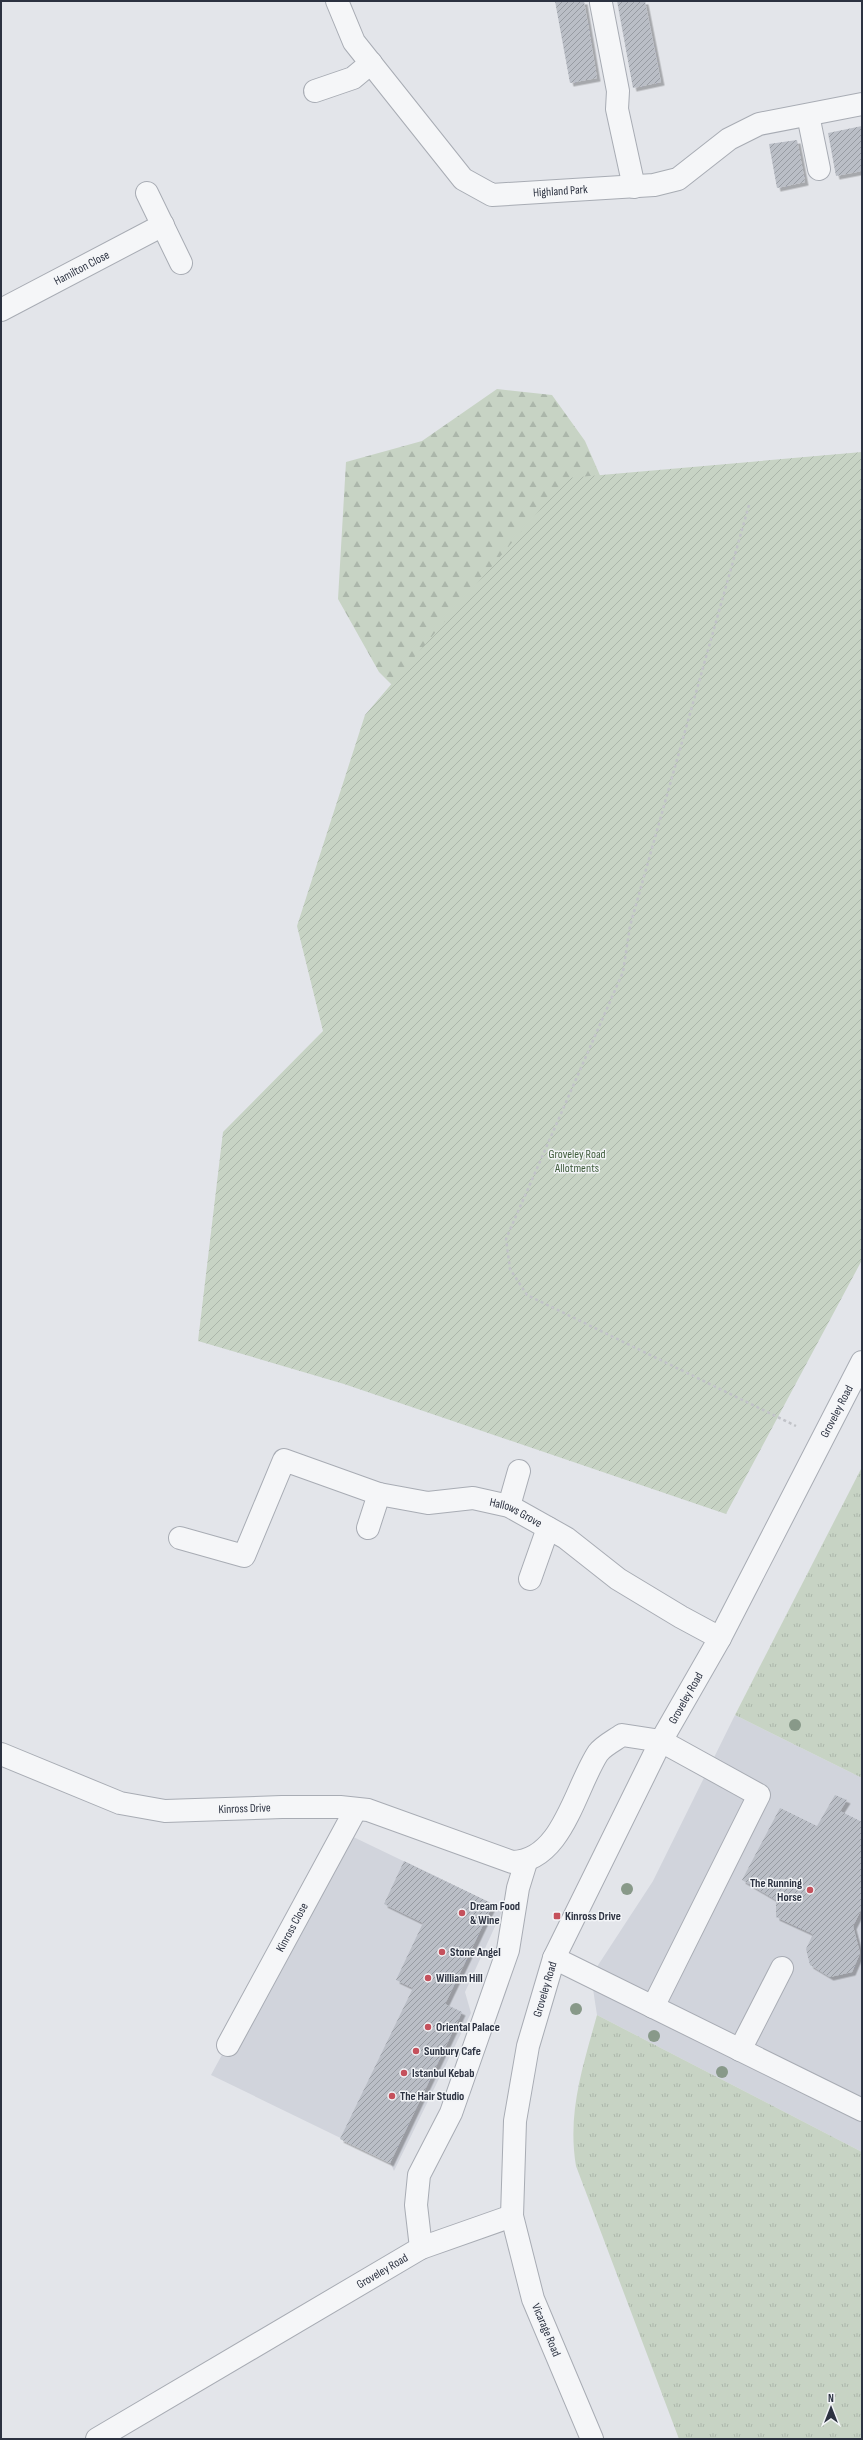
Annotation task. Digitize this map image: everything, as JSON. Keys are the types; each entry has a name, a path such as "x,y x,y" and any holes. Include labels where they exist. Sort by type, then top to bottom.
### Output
{"street":[{"name":"Highland Park","path":"337,1 354,42 463,179 492,195 654,185 678,179 729,139 759,124 862,104"},
{"path":"601,3 618,92 617,109 634,187"},
{"path":"315,92 353,78 371,63"},
{"path":"808,115 819,169"},
{"path":"147,193 181,263"},
{"name":"Hamilton Close","path":"1,310 163,225"},
{"name":"Groveley Road","path":"97,2439 382,2269 421,2248 512,2216 516,2114 528,2046 554,1958 662,1741 720,1638 862,1362"},
{"name":"Hallows Grove","path":"180,1538 244,1556 284,1460 379,1494 428,1503 473,1498 509,1506 566,1538 618,1579 681,1618 720,1638"},
{"path":"509,1506 519,1471"},
{"path":"368,1528 379,1494"},
{"path":"530,1579 548,1528"},
{"path":"421,2248 416,2205 419,2175 451,2113 508,1950 518,1888 526,1862 553,1842 598,1752 622,1735 662,1741 759,1795 653,2007"},
{"name":"Kinross Drive","path":"1,1754 120,1803 165,1811 282,1806 368,1810 512,1862 526,1862"},
{"name":"Kinross Close","path":"228,2045 356,1809"},
{"path":"554,1958 862,2110"},
{"path":"740,2050 782,1968"},
{"name":"Vicarage Road","path":"512,2216 533,2299 592,2439"}],"path":[{"path":"749,505 630,926 623,972 506,1239 510,1269 527,1295 822,1438"}],"shaded area":[{"path":"735,1715 862,1778 862,2152 597,2015 591,1976 653,1881"},
{"path":"343,1832 503,1909 465,1992 471,2013 394,2171 390,2162 211,2075"}],"green space":[{"path":"497,389 552,395 585,441 609,496 423,716 379,672 338,599 346,462 422,441"},
{"name":"Groveley Road Allotments","path":"862,452 862,1260 726,1514 344,1384 198,1341 223,1132 323,1031 297,926 365,715 567,478"},
{"path":"862,1467 862,1778 735,1715"},
{"path":"597,2015 862,2152 862,2439 679,2439 576,2166 574,2146 575,2108 582,2071"}],"building":[{"path":"555,1 584,1 597,78 570,83"},
{"path":"617,1 645,1 661,82 633,88"},
{"path":"862,126 862,171 836,176 828,133"},
{"path":"797,140 805,182 777,188 769,144"},
{"name":"The Running Horse","path":"835,1795 847,1800 840,1811 862,1822 862,1908 853,1926 860,1953 852,1972 830,1977 810,1965 806,1949 813,1934 776,1917 776,1900 742,1880 780,1808 817,1826"},
{"path":"404,1861 493,1904 445,2004 462,2012 390,2163 340,2139 413,1988 396,1980 423,1923 384,1904"}],"place":[{"name":"The Running Horse","path":"810,1890"},
{"name":"Dream Food & Wine","path":"462,1913"},
{"name":"Kinross Drive","path":"557,1916"},
{"name":"Stone Angel","path":"442,1952"},
{"name":"William Hill","path":"428,1978"},
{"name":"Oriental Palace","path":"428,2027"},
{"name":"Sunbury Cafe","path":"416,2051"},
{"name":"Istanbul Kebab","path":"404,2073"},
{"name":"The Hair Studio","path":"392,2096"}]}
